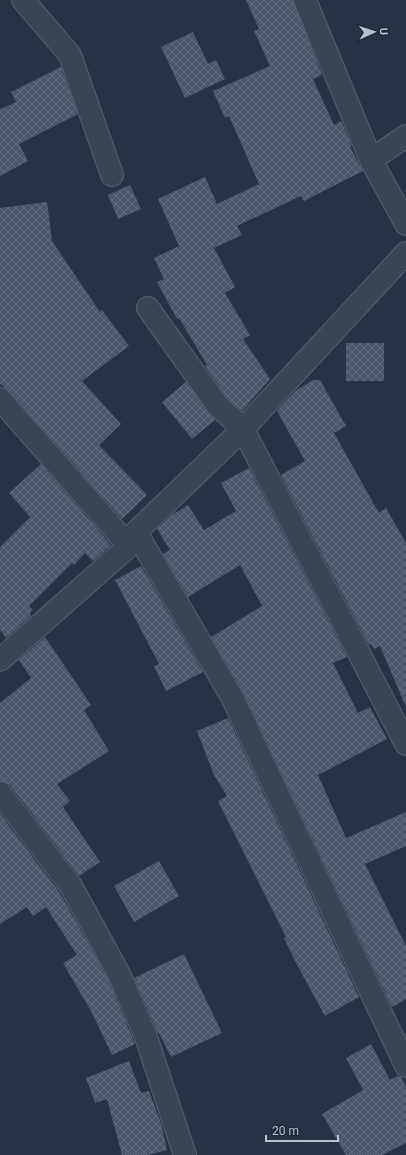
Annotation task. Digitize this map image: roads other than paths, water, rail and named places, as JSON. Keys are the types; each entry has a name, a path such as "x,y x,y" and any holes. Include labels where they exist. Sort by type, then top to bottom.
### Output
{"street":[{"path":"23,0 70,55 112,175"},
{"path":"305,0 371,160 406,224"},
{"path":"371,160 406,136"},
{"path":"0,660 133,539 243,429 406,253"},
{"path":"148,308 218,406 243,429 406,744"},
{"path":"0,399 133,539 232,697 406,1066"},
{"path":"0,793 71,886 119,974 146,1037 185,1155"}]}
